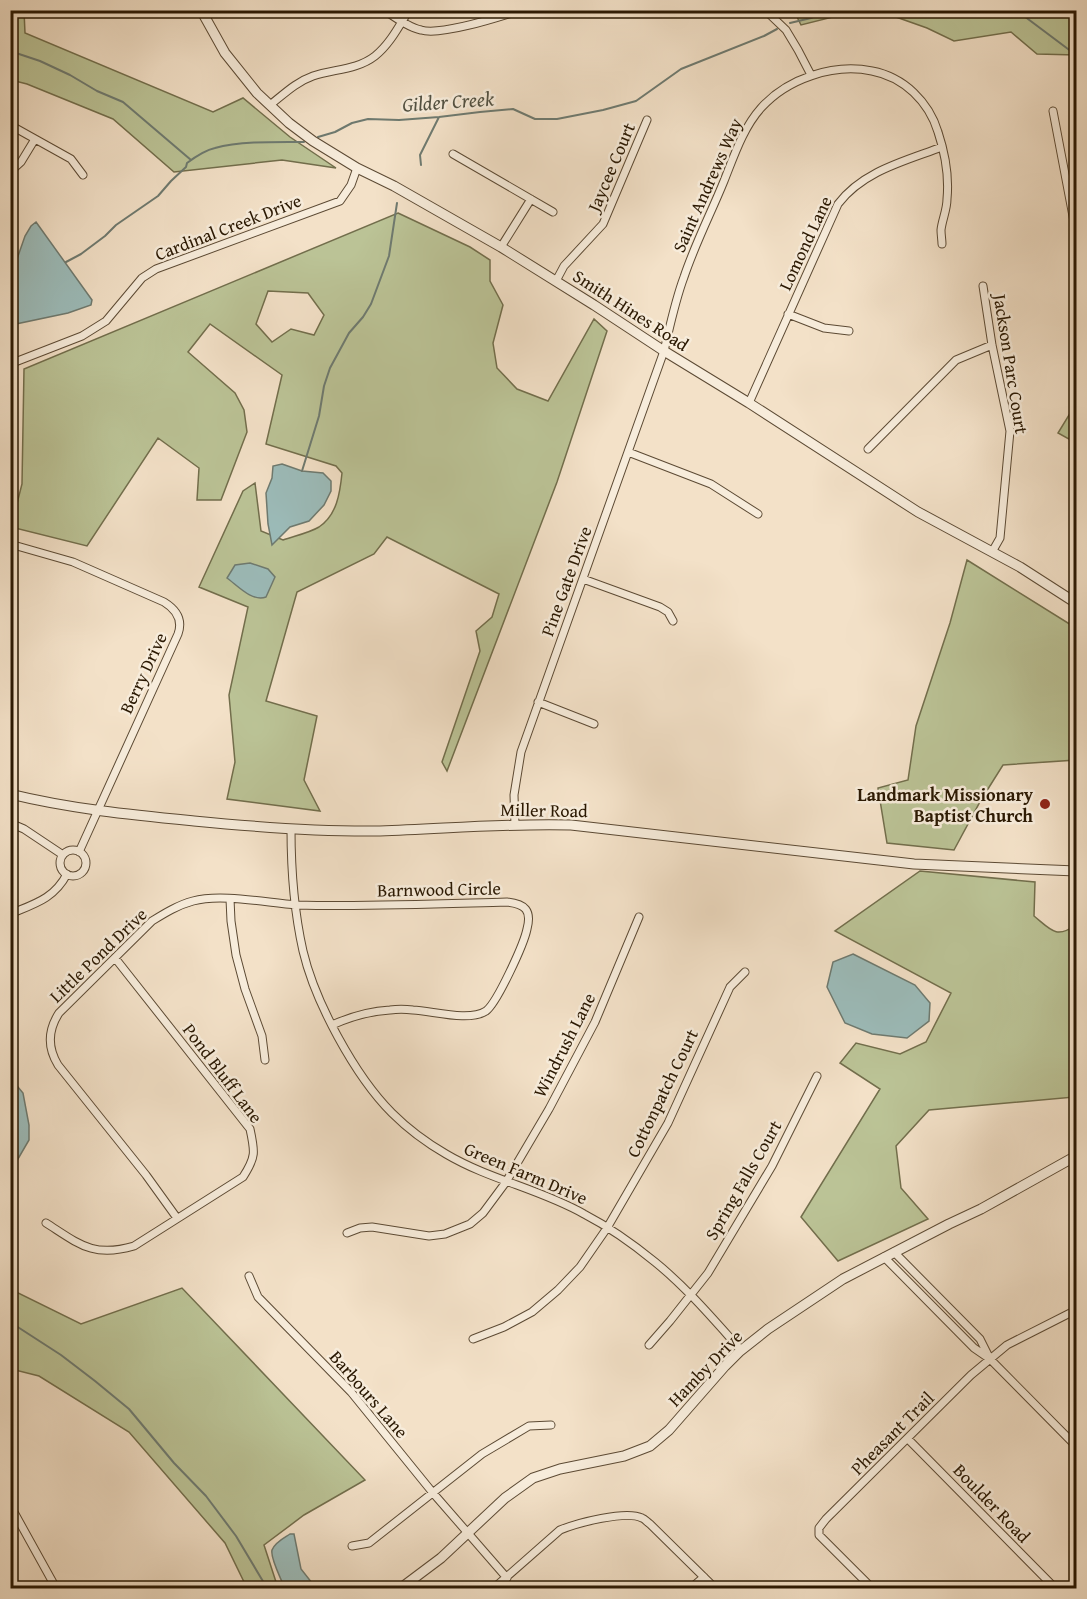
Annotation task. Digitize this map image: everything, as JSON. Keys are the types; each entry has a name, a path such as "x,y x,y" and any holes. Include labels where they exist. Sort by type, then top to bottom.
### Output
{"street":[{"name":"Smith Hines Road","path":"201,10 225,54 256,93 313,141 357,168 410,195 501,247 918,512 1020,567 1077,603"},
{"path":"231,13 240,10"},
{"path":"384,10 401,22 422,31 442,30 482,22 521,10"},
{"path":"270,105 294,85 313,76 359,65 374,57 389,43 409,10"},
{"path":"765,10 786,30 811,75"},
{"name":"Saint Andrews Way","path":"664,351 684,274 748,126 759,110 773,97 811,75 849,68 875,71 891,76 921,100 934,120 942,147 948,187 941,230 942,244"},
{"path":"1053,111 1073,199 1077,232"},
{"name":"Jaycee Court","path":"556,281 564,266 603,224 647,120"},
{"path":"10,125 71,159 83,175"},
{"path":"10,172 21,162 35,139"},
{"name":"Lomond Lane","path":"749,403 831,216 844,196 851,188 871,175 942,147"},
{"path":"453,154 553,212"},
{"name":"Cardinal Creek Drive","path":"10,363 82,336 106,321 142,278 156,269 340,201 351,185 357,168"},
{"path":"501,247 531,199"},
{"name":"Jackson Parc Court","path":"983,286 992,345 1010,431 1000,538 992,552"},
{"path":"788,314 824,328 849,331"},
{"path":"868,448 956,360 992,345"},
{"name":"Pine Gate Drive","path":"515,825 514,795 518,766 538,702 664,351"},
{"path":"628,452 711,484 758,514"},
{"name":"Berry Drive","path":"10,544 73,562 164,602 173,609 180,622 178,634 97,811"},
{"path":"583,579 660,607 668,612 673,621"},
{"path":"538,702 594,724"},
{"name":"Miller Road","path":"10,794 97,811 291,829 381,831 547,824 595,827 914,864 1077,871"},
{"path":"79,852 97,811"},
{"path":"10,823 63,855"},
{"name":"Green Farm Drive","path":"291,829 291,863 295,904 304,953 315,986 332,1025 362,1078 392,1114 447,1155 506,1182 560,1201 607,1228 655,1262 741,1350"},
{"path":"71,850 79,852 85,858 84,870 78,875 70,876 61,867 63,855 71,850"},
{"path":"10,914 52,894 62,884 67,874"},
{"name":"Little Pond Drive","path":"177,1218 146,1175 58,1065 50,1047 53,1022 59,1013 152,921 168,911 194,901 213,898 295,904"},
{"path":"230,899 236,955 245,989 262,1036 265,1060"},
{"name":"Barnwood Circle","path":"295,904 358,906 507,902 518,903 526,908 529,916 526,935 499,993 486,1011 476,1015 459,1016 412,1009 376,1011 332,1025"},
{"name":"Windrush Lane","path":"347,1233 360,1228 372,1227 429,1236 445,1234 470,1224 483,1213 506,1182 549,1109 595,1022 639,917"},
{"name":"Pond Bluff Lane","path":"46,1223 87,1247 110,1252 134,1246 243,1177 252,1164 254,1148 250,1129 115,958"},
{"name":"Cottonpatch Court","path":"473,1339 504,1327 532,1312 580,1267 607,1228 668,1124 729,987 745,972"},
{"name":"Spring Falls Court","path":"649,1345 708,1273 772,1166 817,1076"},
{"name":"Hamby Drive","path":"401,1588 441,1558 505,1498 532,1478 560,1469 624,1456 650,1446 669,1430 741,1350 768,1329 843,1279 981,1209 1077,1156"},
{"path":"894,1252 980,1340 990,1359"},
{"path":"884,1257 974,1348 990,1359 1077,1446"},
{"name":"Barbours Lane","path":"249,1276 258,1297 351,1392 507,1578"},
{"name":"Pheasant Trail","path":"872,1588 819,1535 818,1531 826,1519 971,1375 990,1359 1007,1345 1077,1311"},
{"path":"352,1546 369,1543 482,1454 528,1426 550,1425"},
{"name":"Boulder Road","path":"908,1439 1054,1588"},
{"path":"10,1505 56,1588"},
{"path":"494,1588 560,1530 571,1525 624,1515 642,1517 715,1588"},
{"path":"691,1588 704,1577"}],"green space":[{"path":"802,10 857,11 801,25 796,15"},
{"path":"10,11 24,11 25,33 213,112 243,98 290,137 336,168 282,160 174,172 113,119 27,84 11,80"},
{"path":"879,11 1076,11 1076,55 1037,54 1011,32 954,41 927,28"},
{"path":"398,213 470,247 490,260 490,281 503,305 493,343 497,368 517,389 548,401 594,319 607,331 557,482 447,771 442,762 480,651 476,631 492,617 499,594 387,537 374,554 297,592 266,701 317,716 304,780 320,811 227,799 235,762 229,695 248,607 199,587 243,491 255,483 261,531 283,540 319,527 334,510 342,473 336,466 266,444 282,375 210,324 188,352 235,393 244,410 247,432 221,500 197,500 199,468 158,438 87,546 11,527 22,484 24,369","holes":["268,291 308,293 324,315 314,335 291,329 272,342 256,324"]},
{"path":"1072,410 1076,411 1076,443 1058,433"},
{"path":"967,560 1076,628 1076,760 1003,765 954,850 887,843 878,788 908,780 916,726 950,623"},
{"path":"920,871 1035,882 1034,916 1049,929 1058,932 1076,925 1076,1102 1074,1097 929,1110 896,1146 901,1188 928,1219 838,1261 801,1217 880,1089 840,1063 856,1043 900,1054 926,1042 951,993 835,931"},
{"path":"10,1285 14,1291 81,1324 182,1288 365,1480 304,1515 264,1545 278,1588 247,1588 225,1543 129,1432 39,1376 11,1369"}],"water":[{"path":"36,222 92,300 91,305 68,313 11,325 11,268 17,259 25,236"},
{"path":"282,464 302,471 323,473 331,481 331,491 324,505 309,521 290,527 272,545 266,493 272,478 273,466"},
{"path":"250,563 268,569 275,577 266,597 250,595 227,578 235,565"},
{"path":"853,954 915,985 930,1003 929,1021 907,1038 872,1034 845,1023 827,987 833,962"},
{"path":"11,1081 23,1093 29,1125 29,1140 11,1171"},
{"path":"294,1534 301,1569 316,1588 284,1587 274,1563 272,1550 277,1542"}],"waterway":[{"name":"Gilder Creek","path":"790,23 831,10"},
{"name":"Gilder Creek","path":"1016,10 1076,53"},
{"name":"Gilder Creek","path":"318,137 368,119 399,120 513,109 535,119 557,119 603,110 636,101 681,69 777,29"},
{"name":"Gilder Creek","path":"10,51 40,61 123,102 191,160"},
{"path":"421,165 420,155 439,117"},
{"path":"66,262 81,254 116,225 158,196 186,167 187,163 204,152 236,144 304,142"},
{"path":"302,471 319,416 324,386 330,368 349,333 371,304 389,256 397,203"},
{"path":"10,1322 61,1355 129,1409 174,1463 206,1496 236,1536 267,1588"}],"place":[{"name":"Landmark Missionary Baptist Church","path":"1045,804"}]}
